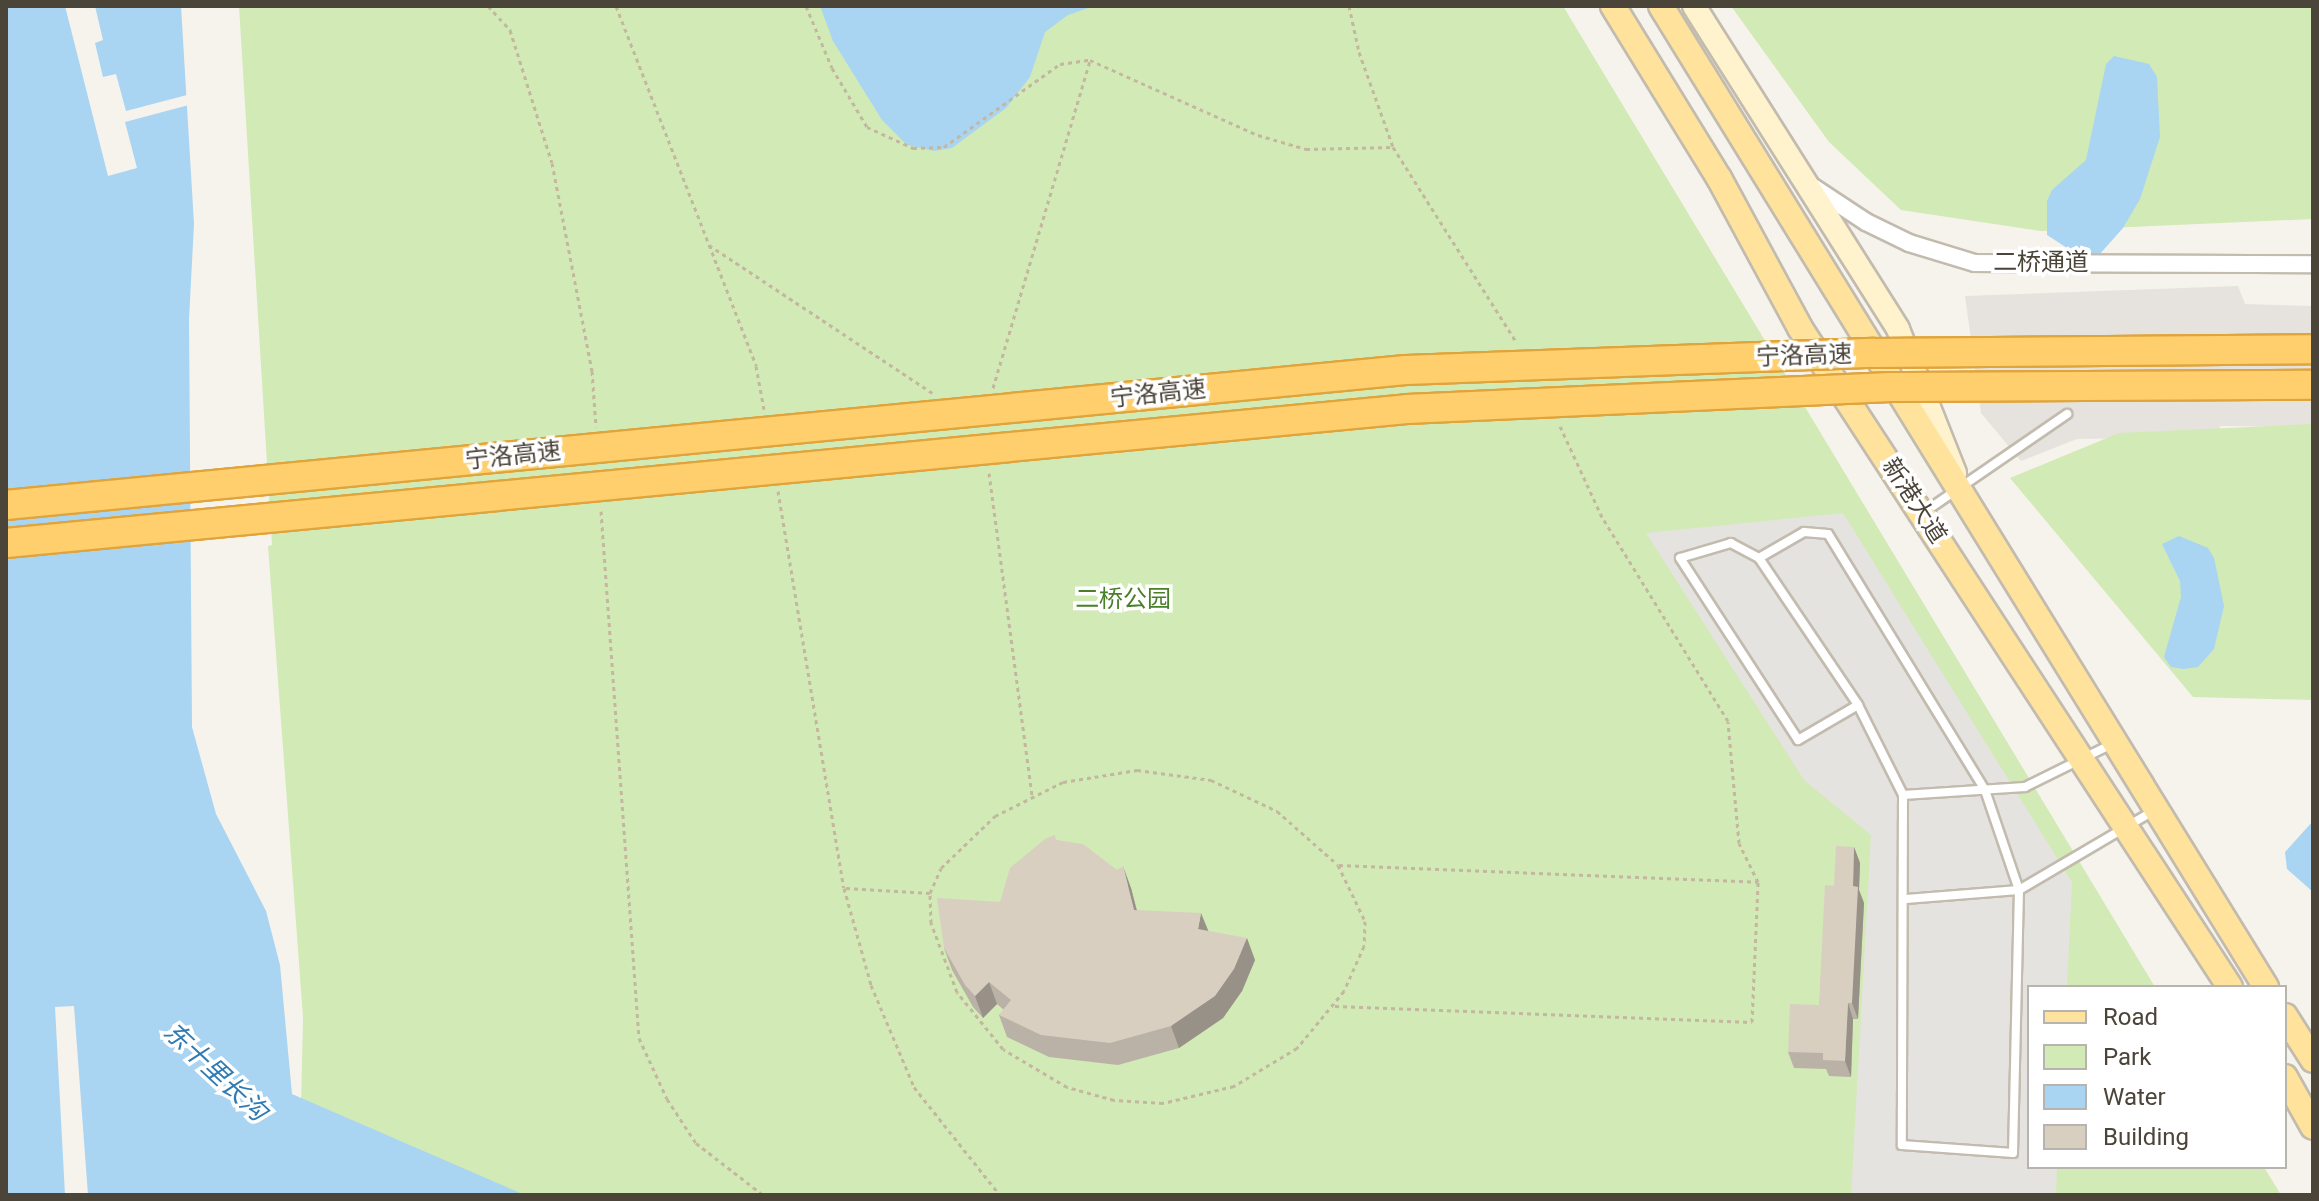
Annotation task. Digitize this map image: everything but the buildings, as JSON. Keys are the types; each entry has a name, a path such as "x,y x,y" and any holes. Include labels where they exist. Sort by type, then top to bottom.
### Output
{"highway":[{"name":"宁洛高速","path":"6,505 1406,370 1874,353 2313,349"},
{"name":"宁洛高速","path":"6,543 1407,409 1890,387 2313,385"}],"main road":[{"name":"新港大道","path":"1613,6 1719,178 1800,328 2124,831 2229,985"},
{"name":"新港大道","path":"1661,6 1960,490 2153,810 2265,985"},
{"path":"2287,1019 2313,1060"},
{"path":"2287,1081 2313,1127"}],"street":[{"path":"1694,6 1795,171 1898,329 1936,416 1960,490"},
{"name":"二桥通道","path":"1795,171 1866,222 1909,243 1975,263 2313,264"}],"lane":[{"path":"1922,514 2067,414"},
{"path":"1759,558 1804,532 1828,534 1985,790 2019,890 2013,1153 1902,1145 1906,899 1903,795 1858,705 1759,558 1731,543 1680,558 1798,740 1858,705"},
{"path":"1903,795 2025,787 2113,744"},
{"path":"1906,899 2019,890 2124,831 2153,810"}],"path":[{"path":"488,6 510,30 552,163 592,371 596,432"},
{"path":"616,6 756,366 764,413"},
{"path":"806,6 832,68 867,127 913,148 944,147 1060,64 1090,60 1258,135 1306,149 1393,147"},
{"path":"1349,6 1359,52 1393,147 1524,355"},
{"path":"709,245 943,400"},
{"path":"1335,1006 1752,1022 1758,882 1739,843 1728,721 1602,517 1558,423"},
{"path":"776,476 844,888 871,985 914,1087 1000,1195"},
{"path":"601,509 639,1038 667,1099 696,1143 763,1195"},
{"path":"1112,772 1174,773 1234,789 1287,818 1338,865 1365,921 1364,946 1335,1006 1297,1048 1234,1086 1163,1103 1090,1095 1023,1064 970,1012 937,946 930,893 957,849 995,816 1063,782 1112,772"},
{"path":"1338,865 1758,882"},
{"path":"844,888 930,893"}],"shaded area":[{"path":"2238,286 2245,304 2313,306 2313,427 2220,426 2218,437 2077,439 2021,461 1981,413 1965,296"},
{"path":"1843,513 2072,882 2067,985 2027,985 2027,1169 2057,1169 2056,1195 1851,1195 1871,835 1804,780 1646,533"}],"green space":[{"name":"二桥公园","path":"239,6 1563,6 2154,985 2027,985 2027,1169 2265,1169 2281,1195 299,1195 303,1017 268,546 272,545"},
{"path":"1731,6 2313,6 2313,219 2041,231 1901,210 1829,142"},
{"path":"2313,424 2313,700 2193,697 2010,478 2119,433"}],"water":[{"name":"东十里长沟","path":"6,6 181,6 194,224 189,319 192,727 216,814 266,911 280,965 292,1094 525,1195 6,1195"},
{"path":"820,6 1094,6 1068,15 1045,32 1030,77 1006,108 952,148 934,151 907,145 882,120 833,41"},
{"path":"2114,56 2149,64 2157,77 2160,137 2140,199 2123,228 2098,256 2081,257 2047,235 2047,201 2052,190 2086,160 2106,64"},
{"path":"2179,536 2208,548 2214,558 2224,606 2214,649 2198,667 2183,669 2171,667 2164,657 2181,597 2180,581 2162,544"},
{"path":"2313,821 2313,892 2287,869 2285,852"}],"pier":[{"path":"65,6 95,6 103,40 95,43 103,77 116,74 126,111 187,95 189,105 125,122 137,168 108,176"},
{"path":"74,1006 88,1195 65,1195 55,1007"}]}
